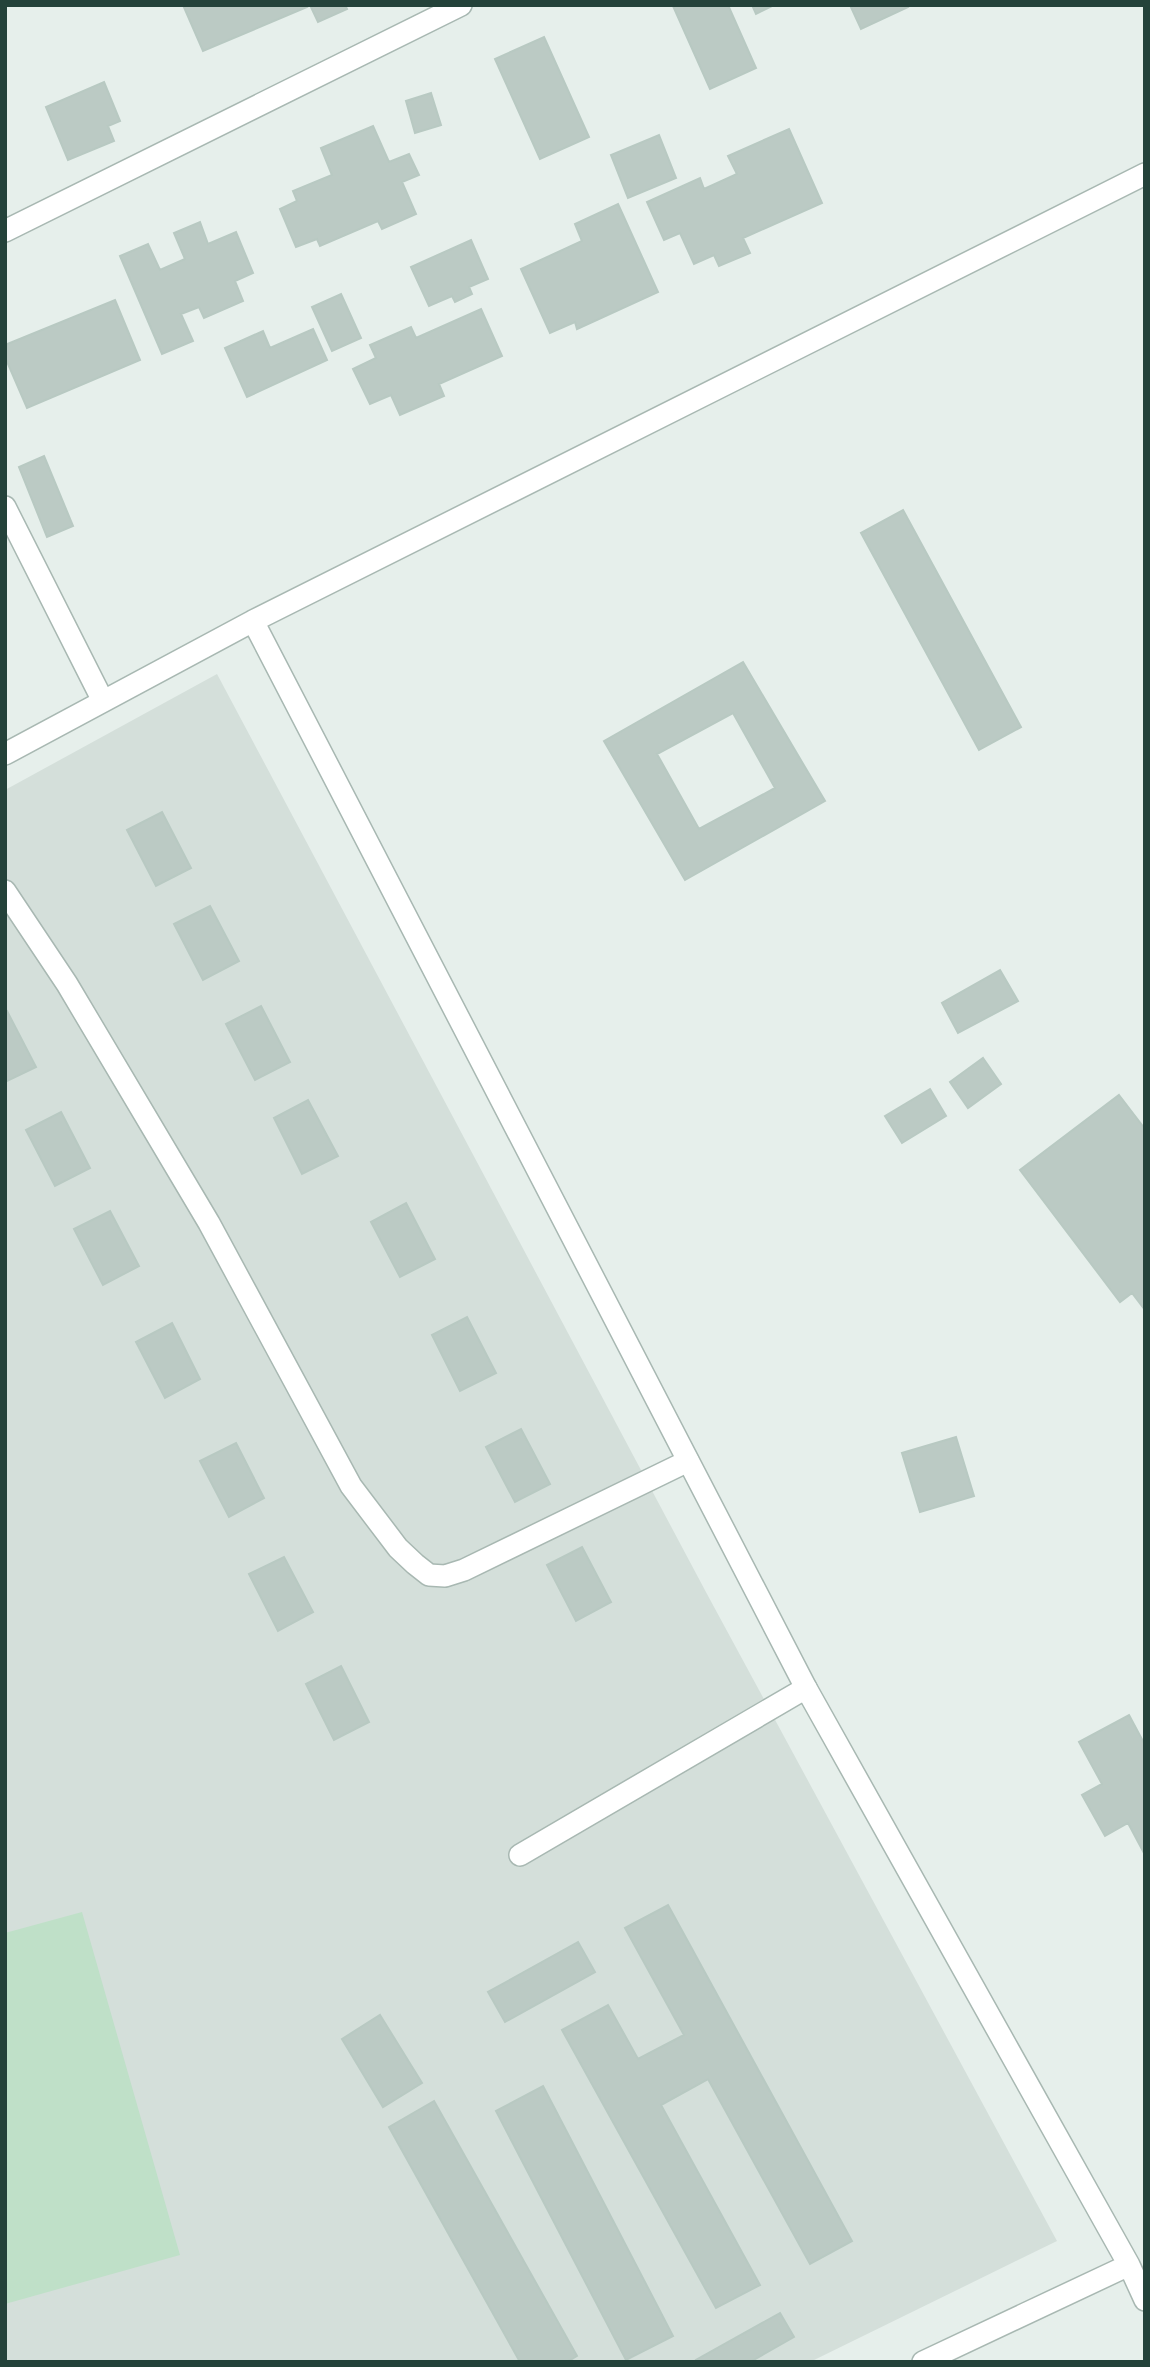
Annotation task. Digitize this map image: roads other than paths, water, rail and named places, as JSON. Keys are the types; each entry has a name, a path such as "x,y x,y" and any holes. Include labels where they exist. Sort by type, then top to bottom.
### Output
{"street":[{"path":"5,231 461,5"},
{"path":"5,754 253,621 1145,174"},
{"path":"5,507 103,701"},
{"path":"253,621 806,1688 1129,2265 1145,2300"},
{"path":"5,891 67,984 209,1223 351,1486 397,1548 415,1564 429,1575 445,1577 464,1570 688,1461"},
{"path":"520,1855 806,1688"},
{"path":"923,2362 1129,2265"}]}
